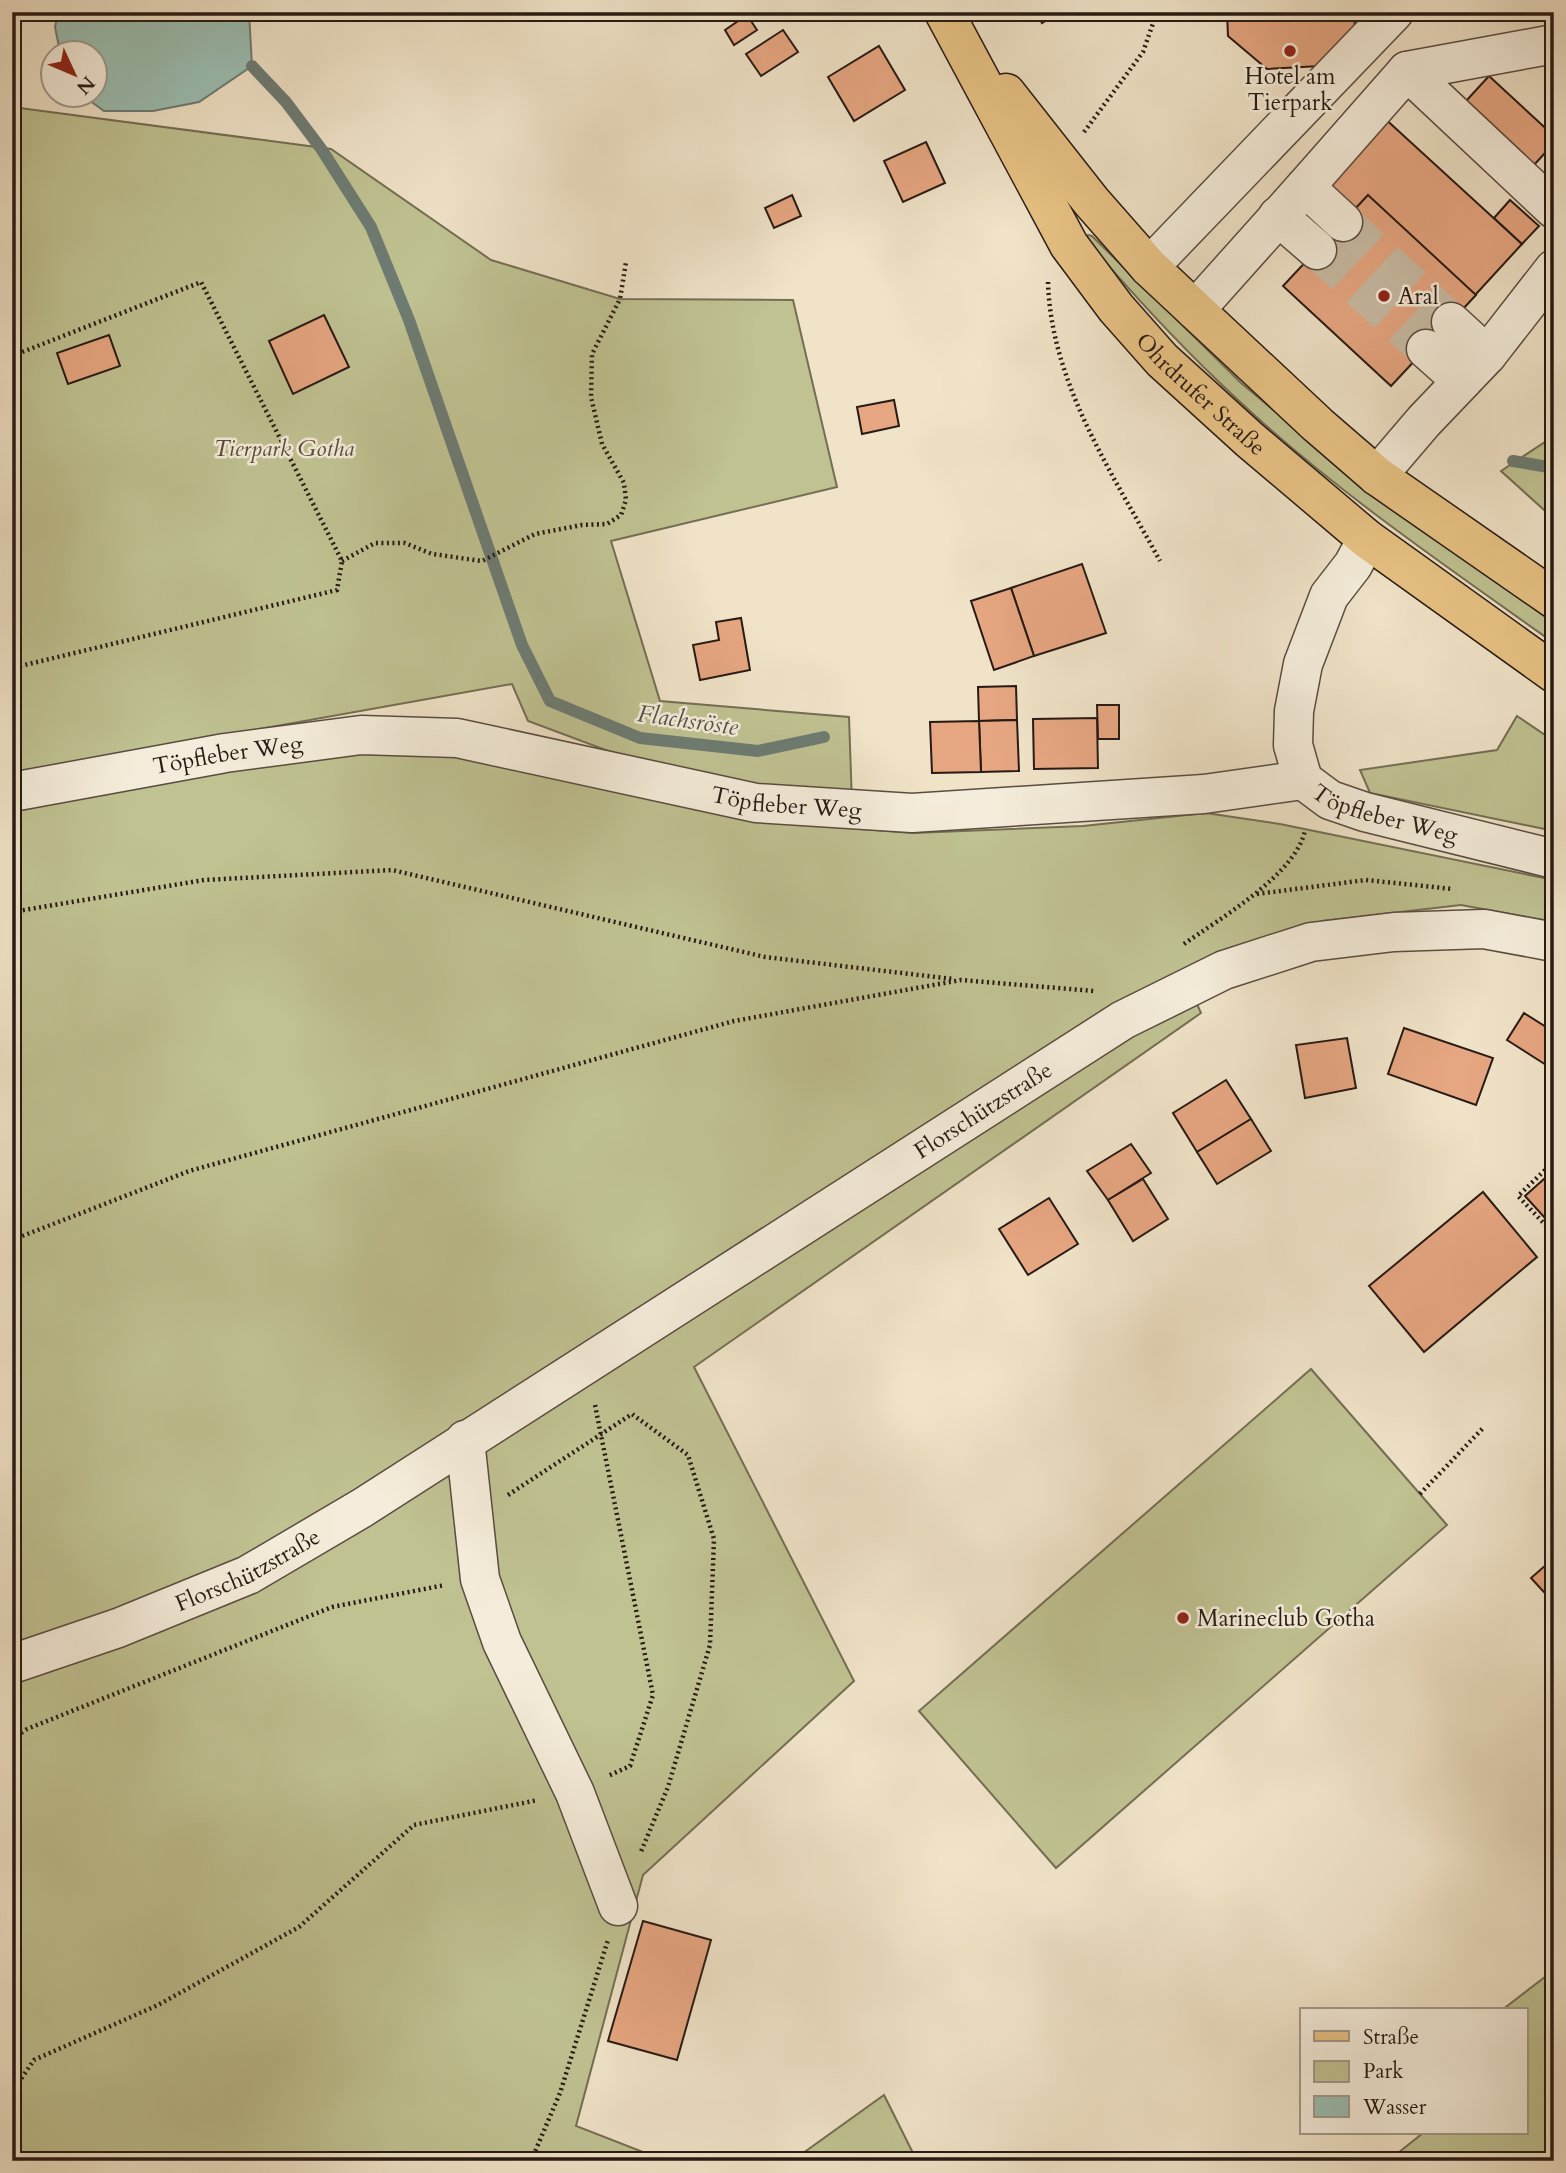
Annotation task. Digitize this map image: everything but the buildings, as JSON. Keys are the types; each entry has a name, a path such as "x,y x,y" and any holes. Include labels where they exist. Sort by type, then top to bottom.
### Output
{"main road":[{"name":"Ohrdrufer Straße","path":"947,18 1045,160 1069,245 1116,308 1162,360 1250,440 1367,539 1554,673"},
{"name":"Ohrdrufer Straße","path":"947,18 1045,160"},
{"path":"1091,201 1149,267 1318,425 1377,476 1554,599"}],"street":[{"path":"1149,267 1394,12"},
{"path":"1195,310 1407,71 1554,44"},
{"path":"1407,71 1554,209"},
{"path":"1045,160 1061,188 1091,201"},
{"path":"1305,187 1343,222"},
{"path":"1278,216 1317,250"},
{"path":"1377,476 1475,368 1554,269"},
{"path":"1438,335 1475,368"},
{"path":"1303,780 1293,745 1294,710 1303,664 1329,596 1353,565 1367,539"},
{"name":"Töpfleber Weg","path":"12,792 225,753 361,735 457,738 756,803 912,813 1204,794 1303,780 1329,800 1365,812 1554,859"},
{"name":"Florschützstraße","path":"12,1664 118,1628 248,1575 362,1507 1123,1020 1224,970 1311,942 1394,932 1484,929 1554,942"},
{"path":"465,1440 480,1579 502,1642 575,1793 618,1906"}],"path":[{"path":"1045,160 1077,141 1143,52 1157,12"},
{"path":"342,561 375,543 405,543 432,554 482,561 535,534 582,525 607,524 621,515 626,500 624,483 602,444 591,397 592,354 620,299 626,262"},
{"path":"1047,272 1059,357 1094,440 1160,561"},
{"path":"12,356 201,282 342,561 337,590 12,668"},
{"path":"1182,945 1256,894 1293,857 1305,833 1303,780"},
{"path":"12,912 204,880 392,870 765,957 961,980 1107,992"},
{"path":"12,1240 189,1171 496,1085 734,1021 961,980"},
{"path":"1545,1170 1518,1196 1554,1234"},
{"path":"12,2092 34,2060 159,2005 299,1927 414,1825 575,1793 630,1766 653,1695 586,1362"},
{"path":"473,1518 632,1414 688,1455 714,1539 710,1645 668,1787 618,1906 560,2093 531,2161"},
{"path":"1420,1493 1483,1427"},
{"path":"12,1739 27,1729 332,1607 480,1579"}],"green space":[{"name":"Tierpark Gotha","path":"12,107 331,149 491,260 620,299 793,300 837,487 611,541 660,701 849,717 852,804 678,777 528,721 512,684 12,773"},
{"path":"1088,235 1240,382 1359,482 1554,623 1554,643 1352,497 1275,433 1160,323 1088,242 1085,237"},
{"path":"1554,436 1554,519 1501,471"},
{"path":"1517,716 1554,741 1554,831 1370,793 1360,770 1497,750"},
{"path":"407,748 524,763 695,802 851,828 913,833 1083,826 1206,813 1280,824 1554,880 1554,922 1461,905 1322,921 1184,975 1201,1013 694,1367 854,1681 643,1875 576,2126 666,2161 12,2161 12,812 306,755"},
{"name":"Marineclub Gotha","path":"1311,1369 1447,1525 1056,1868 919,1711"},
{"path":"1554,1970 1554,2161 1388,2161 1422,2134 1528,2134 1528,2008 1505,2008"},
{"path":"884,2095 917,2161 792,2161"}],"water":[{"path":"58,12 249,12 252,66 199,102 153,111 104,111 100,108 108,108 108,38 57,38 55,27"}],"waterway":[{"path":"252,66 286,102 322,150 371,227 409,320 522,645 550,701 640,738 758,751 824,737"},
{"name":"Flachsröste","path":"1513,461 1554,468"}],"tunnel":[{"path":"1343,222 1451,322"},
{"path":"1317,250 1426,349"}],"place":[{"name":"Hotel am Tierpark","path":"1290,51"},
{"name":"Aral","path":"1384,296"},
{"name":"Marineclub Gotha","path":"1183,1618"}]}
